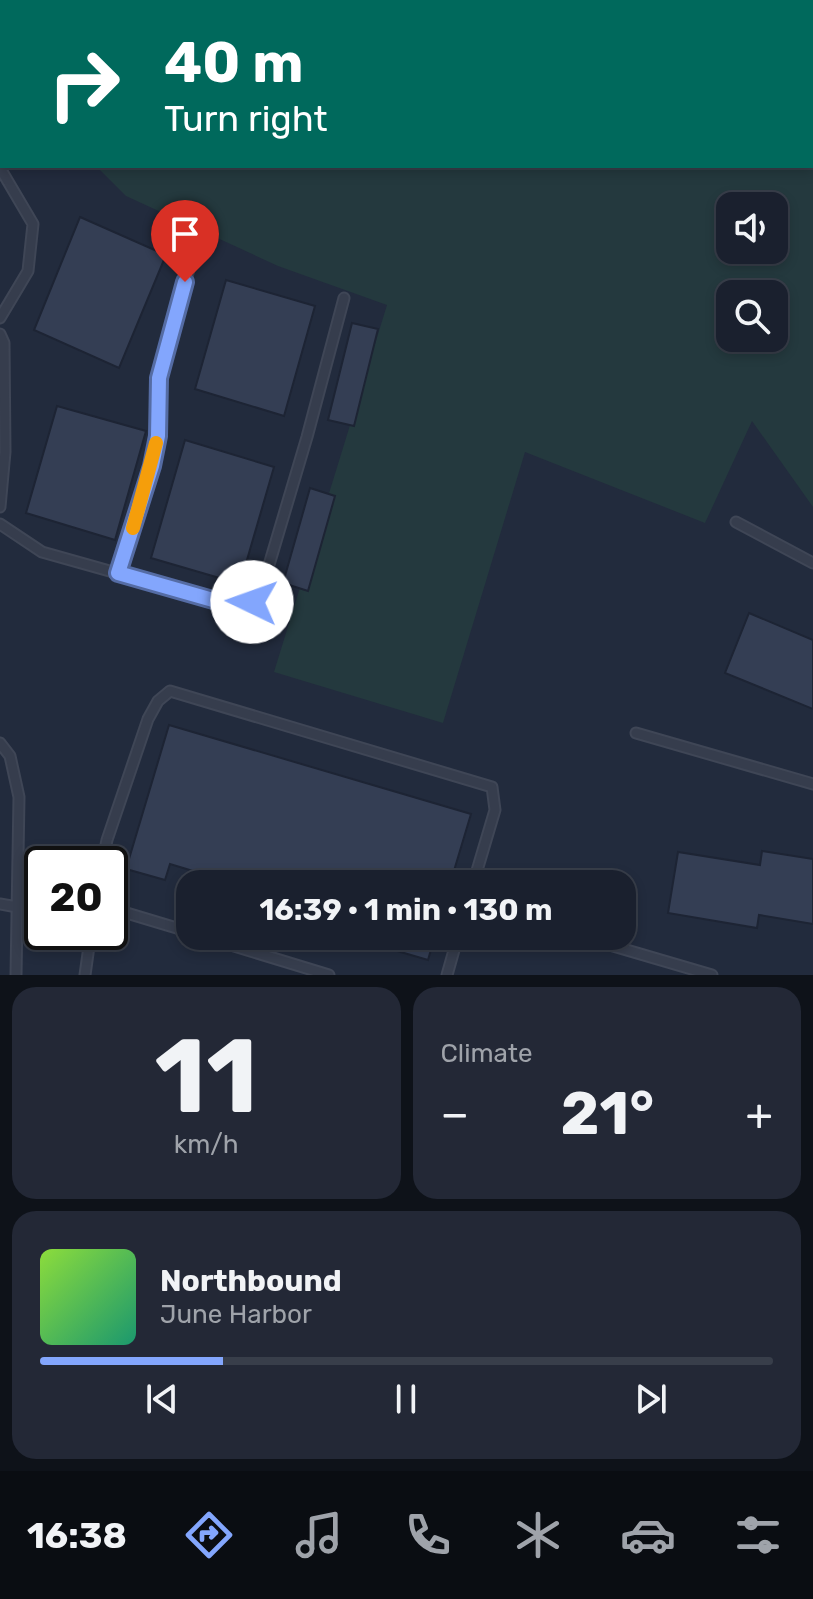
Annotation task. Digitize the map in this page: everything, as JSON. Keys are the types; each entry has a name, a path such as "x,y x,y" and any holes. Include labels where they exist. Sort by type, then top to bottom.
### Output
{"lane":[{"path":"0,168 33,224 28,271 0,318"},
{"path":"118,573 152,466 158,436 162,363 193,256"},
{"path":"0,524 42,552 234,606 252,602 270,561 344,298"},
{"path":"0,334 4,343 5,452 0,507"},
{"path":"736,522 813,563"},
{"path":"106,846 148,719 158,701 170,691 492,787 495,810 477,870"},
{"path":"636,733 813,784"},
{"path":"0,743 10,756 19,797 16,975"},
{"path":"0,904 17,907"},
{"path":"128,913 176,928"},
{"path":"85,975 88,950"},
{"path":"247,950 329,975"},
{"path":"447,975 454,950"},
{"path":"627,950 712,975"}],"green space":[{"path":"98,168 813,168 813,507 752,421 705,523 525,452 443,723 274,672 387,305 278,266 126,196"}],"building":[{"path":"80,217 166,255 119,368 34,330"},
{"path":"226,280 315,306 284,416 195,389"},
{"path":"352,323 378,329 354,426 328,420"},
{"path":"57,406 146,431 115,540 26,513"},
{"path":"185,440 274,467 240,584 151,558"},
{"path":"310,488 335,496 308,591 283,583"},
{"path":"749,613 813,640 813,709 725,673"},
{"path":"169,725 471,814 454,870 190,870 170,864 165,880 128,870"},
{"path":"762,851 813,859 813,924 759,915 757,928 668,913 678,852 760,865"},
{"path":"394,950 431,950 428,960"}],"slow traffic":[{"path":"133,528 156,443"}],"route":[{"path":"185,282 159,378 158,436 152,466 118,573 234,606 252,602"}]}
